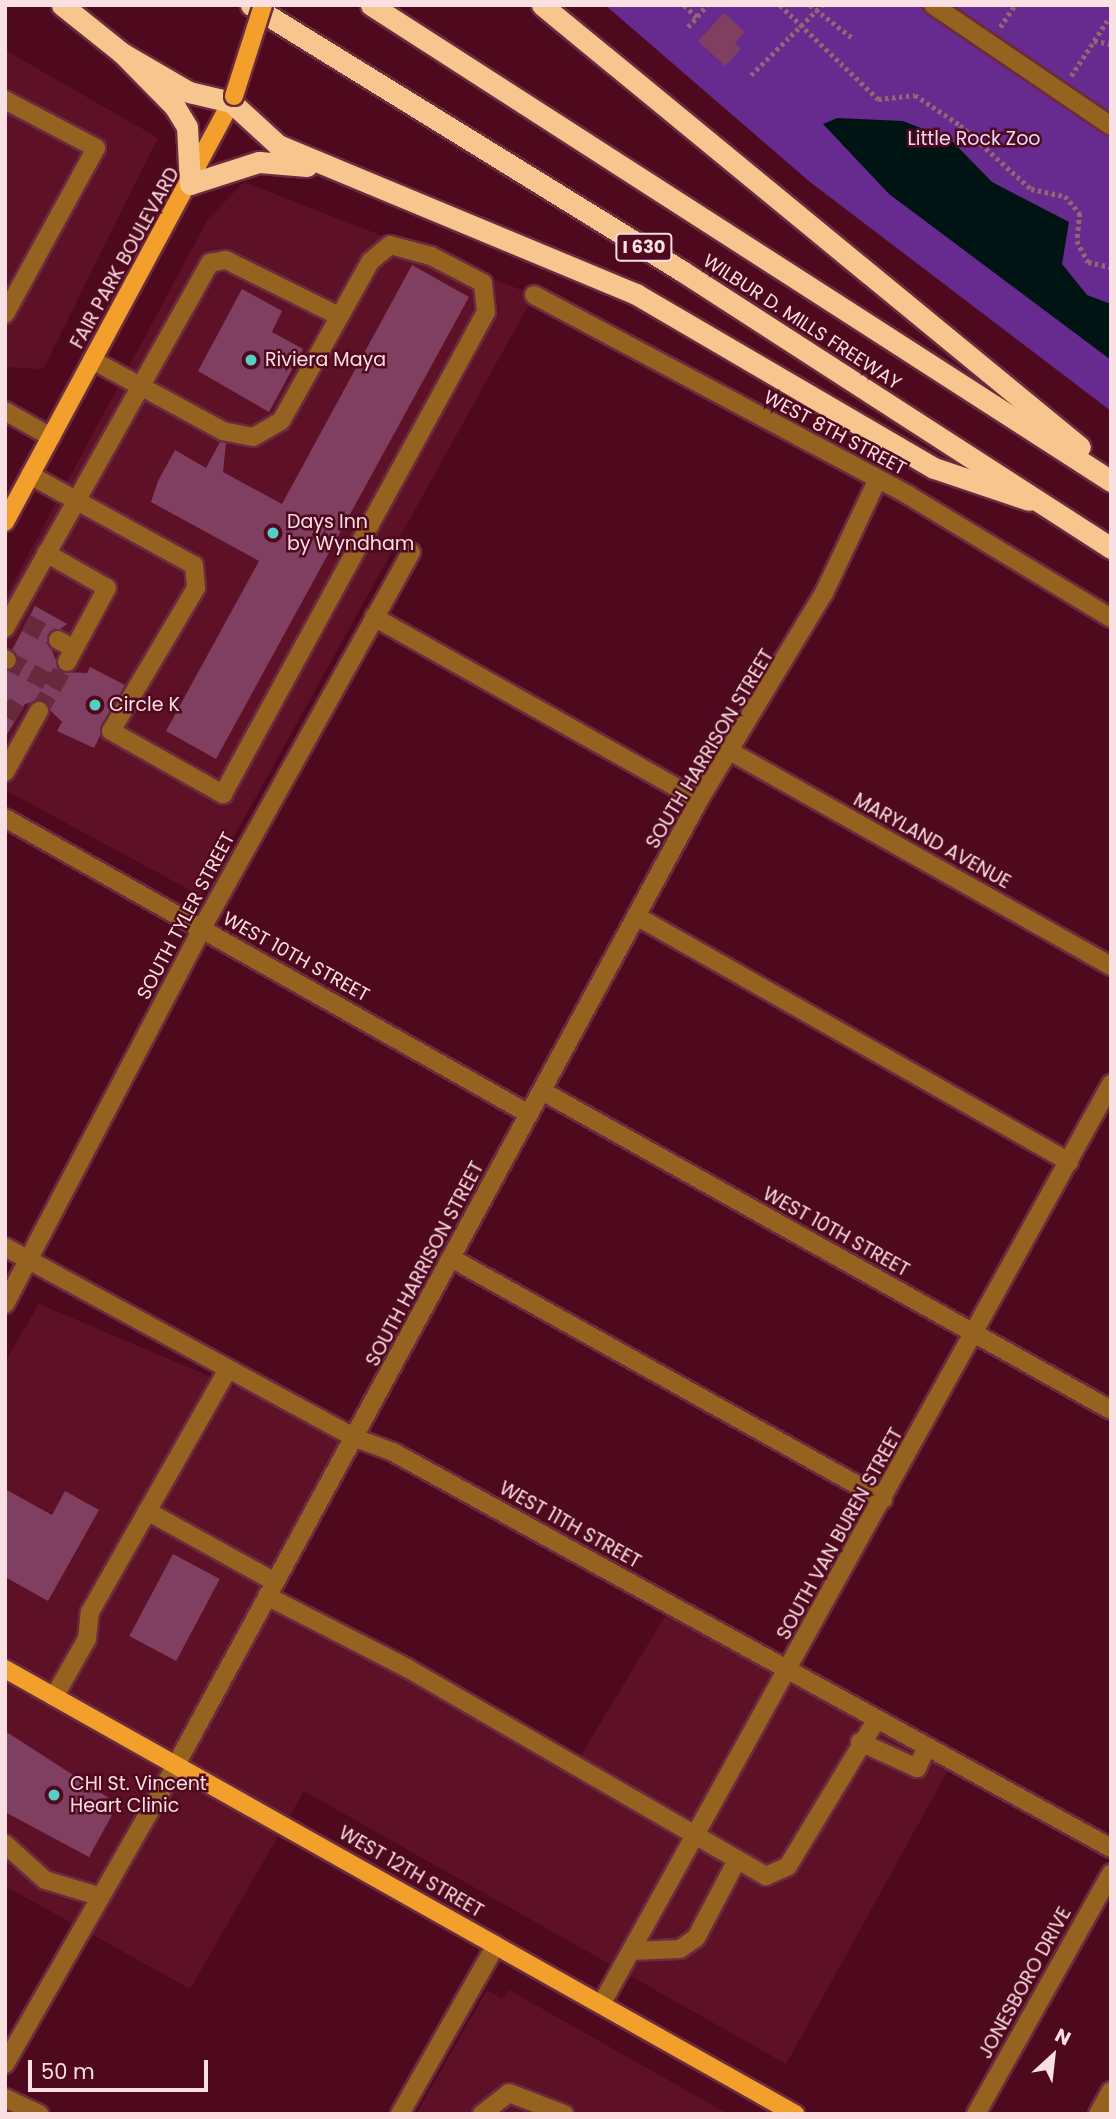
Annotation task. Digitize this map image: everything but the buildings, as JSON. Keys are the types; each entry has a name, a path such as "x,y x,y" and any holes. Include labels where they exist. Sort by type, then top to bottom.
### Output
{"highway":[{"path":"62,5 122,53 189,92 232,99 278,145 340,174 636,294 934,468 1029,500"},
{"name":"WILBUR D. MILLS FREEWAY","path":"251,5 682,271 1029,500 1111,548"},
{"name":"WILBUR D. MILLS FREEWAY","path":"371,5 1111,481"},
{"path":"542,5 1111,474"},
{"path":"122,53 187,127 190,184 259,162 340,174"}],"main road":[{"name":"FAIR PARK BOULEVARD","path":"5,522 190,184 232,99 263,5"},
{"name":"WEST 12TH STREET","path":"5,1669 795,2114"}],"street":[{"path":"933,5 1059,95 1111,126"},
{"path":"5,100 96,148 5,314"},
{"path":"30,475 194,565 196,588 111,731 223,794 486,312 483,283 431,256 390,245 370,262 281,421 253,437 223,431 92,360"},
{"path":"14,622 46,553 141,385 218,260 339,316"},
{"name":"WEST 8TH STREET","path":"534,295 877,481 1111,618"},
{"path":"5,411 51,437"},
{"name":"SOUTH HARRISON STREET","path":"5,2064 98,1896 176,1765 638,917 699,800 733,753 824,593 877,481"},
{"name":"SOUTH TYLER STREET","path":"5,1304 30,1261 202,928 411,552"},
{"path":"46,553 107,588 66,650"},
{"path":"374,617 699,800"},
{"path":"7,766 30,715"},
{"name":"MARYLAND AVENUE","path":"733,753 1111,966"},
{"name":"WEST 10TH STREET","path":"5,818 529,1114"},
{"path":"638,917 1069,1162"},
{"name":"SOUTH VAN BUREN STREET","path":"601,2003 1111,1084"},
{"name":"WEST 10TH STREET","path":"541,1091 1111,1410"},
{"name":"WEST 11TH STREET","path":"5,1247 355,1438 393,1451 1111,1848"},
{"path":"451,1258 883,1499"},
{"path":"54,1697 86,1639 90,1612 228,1369"},
{"path":"147,1511 271,1589 736,1862 766,1876 788,1866 860,1742 877,1719"},
{"path":"860,1742 917,1768 928,1747"},
{"path":"5,1844 45,1880 98,1896"},
{"path":"631,1951 680,1949 696,1938 736,1862"},
{"name":"JONESBORO DRIVE","path":"976,2114 1111,1873"},
{"path":"400,2114 496,1945"},
{"path":"1098,2114 1111,2091"},
{"path":"482,2114 509,2093 524,2094 564,2114"},
{"path":"5,2098 39,2114"}],"path":[{"path":"684,5 697,17"},
{"path":"688,27 707,5"},
{"path":"780,5 878,99 915,95 960,125 1031,189 1065,197 1080,213 1077,241 1088,262 1111,267"},
{"path":"810,5 854,39"},
{"path":"751,75 799,22 822,5"},
{"path":"1059,95 1107,22"},
{"path":"1094,41 1111,44"}],"shaded area":[{"path":"5,50 158,138 43,369 5,367"},
{"path":"837,118 903,121 951,140 992,182 1069,222 1062,264 1087,295 1111,304 1111,360 889,194 823,124"},
{"path":"244,182 534,295 201,896 5,790 5,598 208,219"},
{"path":"39,1304 355,1438 268,1596 575,1765 672,1605 953,1761 786,2064 304,1791 190,1989 5,1886 5,1362"},
{"path":"487,1990 502,1999 509,1990 728,2114 416,2114"}],"green space":[{"name":"Little Rock Zoo","path":"605,5 1111,5 1111,411 810,182"}],"tunnel":[{"path":"26,623 58,640"},
{"path":"7,660 54,685"},
{"path":"39,711 67,662"},
{"path":"5,706 19,714"}],"place":[{"name":"Riviera Maya","path":"251,360"},
{"name":"Days Inn by Wyndham","path":"273,533"},
{"name":"Circle K","path":"95,705"},
{"name":"CHI St. Vincent Heart Clinic","path":"54,1795"}]}
